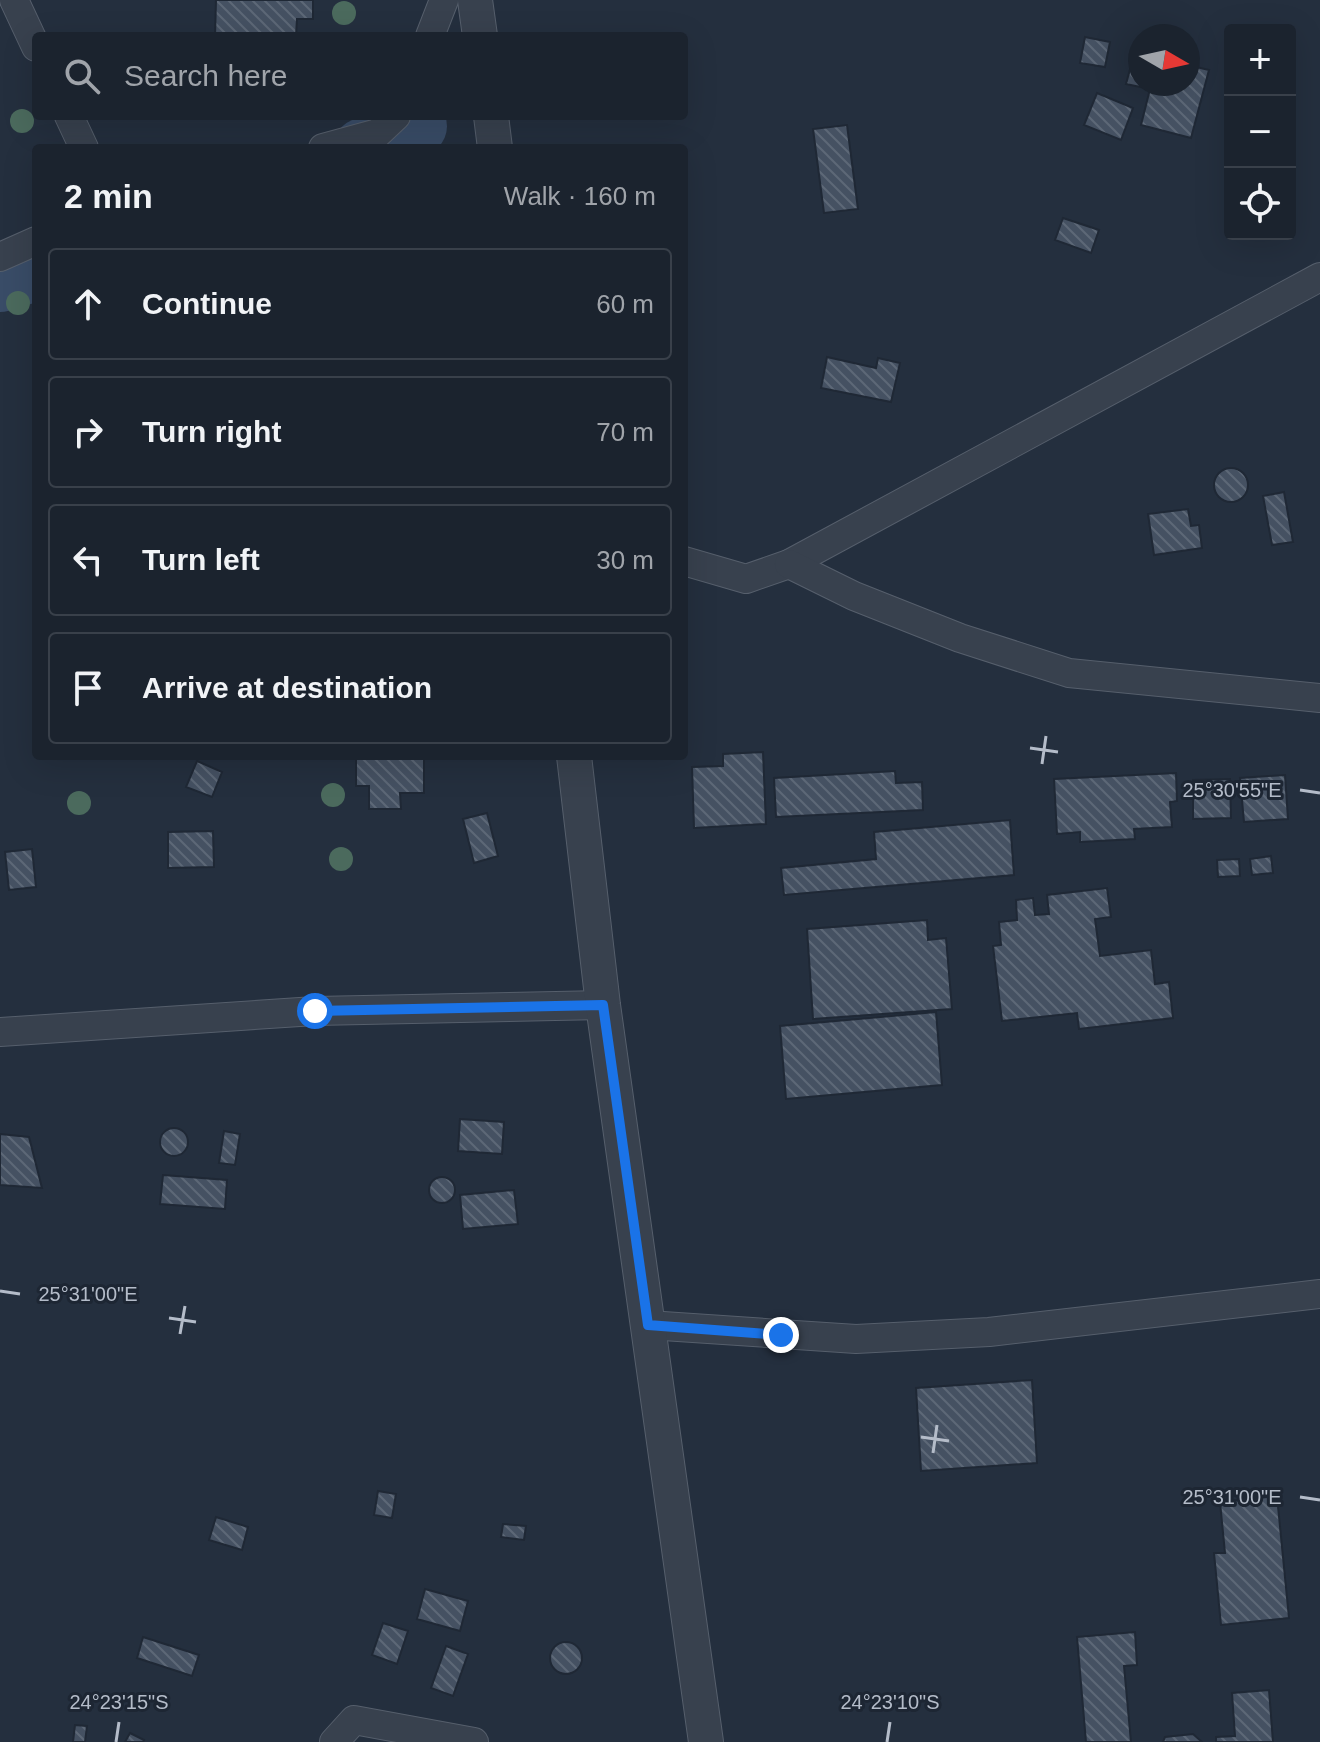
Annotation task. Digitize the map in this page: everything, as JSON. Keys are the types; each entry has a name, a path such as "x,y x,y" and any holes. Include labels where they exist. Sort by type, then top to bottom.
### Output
{"street":[{"path":"14,0 32,38"},
{"path":"432,32 444,0"},
{"path":"475,0 479,32"},
{"path":"71,120 82,144"},
{"path":"338,144 378,133 392,120"},
{"path":"492,120 494,144"},
{"path":"0,257 32,243"},
{"path":"688,562 746,579 789,564 1320,277"},
{"path":"789,564 854,596 960,638 1069,673 1320,698"},
{"path":"574,760 603,1005 706,1742"},
{"path":"0,1032 315,1011 603,1005"},
{"path":"648,1325 856,1339 989,1332 1320,1294"},
{"path":"334,1742 354,1720 474,1742"}],"building":[{"path":"216,0 313,0 313,19 297,19 296,32 215,32"},
{"path":"1085,37 1110,42 1105,67 1080,63"},
{"path":"1200,68 1209,70 1191,138 1141,125 1148,96 1200,96"},
{"path":"1097,93 1133,108 1121,140 1084,125"},
{"path":"847,125 858,209 824,213 813,129"},
{"path":"1063,218 1099,230 1091,253 1055,240"},
{"path":"827,357 876,368 878,358 900,363 891,402 821,388"},
{"path":"1231,468 1243,473 1248,485 1243,497 1231,502 1219,497 1214,485 1219,473"},
{"path":"1284,492 1293,542 1272,545 1263,496"},
{"path":"1188,509 1191,526 1199,525 1202,548 1154,555 1148,514"},
{"path":"763,752 766,824 694,828 692,767 723,766 723,754"},
{"path":"356,760 424,760 424,793 400,793 401,809 369,809 369,786 356,786"},
{"path":"197,761 222,772 212,797 186,787"},
{"path":"895,771 896,783 922,782 923,810 776,817 774,778"},
{"path":"1176,773 1177,801 1170,802 1172,827 1134,829 1135,839 1080,842 1080,832 1057,834 1054,779"},
{"path":"1285,775 1288,819 1244,822 1240,778"},
{"path":"1230,779 1231,818 1193,819 1193,780"},
{"path":"487,813 498,856 474,863 463,819"},
{"path":"1010,820 1014,875 784,895 781,868 876,859 874,832"},
{"path":"213,831 214,867 168,868 168,832"},
{"path":"32,849 36,887 9,890 5,852"},
{"path":"1271,856 1273,873 1252,875 1250,859"},
{"path":"1239,859 1240,876 1218,877 1217,860"},
{"path":"1107,888 1111,917 1095,919 1100,956 1151,950 1155,984 1169,982 1173,1018 1079,1029 1077,1013 1002,1021 993,946 1001,945 999,922 1017,920 1016,900 1033,898 1035,915 1049,914 1047,895"},
{"path":"927,920 928,940 946,938 952,1009 813,1019 807,929"},
{"path":"936,1012 942,1085 786,1099 780,1026"},
{"path":"460,1119 504,1122 502,1154 458,1151"},
{"path":"174,1128 184,1132 188,1142 184,1152 174,1156 164,1152 160,1142 164,1132"},
{"path":"224,1131 240,1134 235,1165 219,1163"},
{"path":"0,1134 29,1137 42,1188 0,1185"},
{"path":"163,1175 227,1180 225,1209 160,1204"},
{"path":"442,1177 451,1181 455,1190 451,1199 442,1203 433,1199 429,1190 433,1181"},
{"path":"514,1190 518,1224 463,1229 460,1195"},
{"path":"1032,1380 1037,1463 921,1471 916,1388"},
{"path":"378,1491 396,1494 392,1518 374,1515"},
{"path":"1277,1496 1289,1618 1221,1625 1214,1553 1225,1553 1220,1502"},
{"path":"216,1517 248,1527 242,1550 209,1540"},
{"path":"503,1524 526,1526 524,1540 501,1537"},
{"path":"425,1589 468,1601 460,1631 417,1619"},
{"path":"383,1623 408,1631 397,1664 372,1655"},
{"path":"1135,1632 1137,1665 1124,1666 1131,1742 1086,1742 1077,1637"},
{"path":"143,1637 199,1655 192,1676 137,1658"},
{"path":"566,1642 577,1647 582,1658 577,1669 566,1674 555,1669 550,1658 555,1647"},
{"path":"446,1646 468,1654 453,1696 431,1688"},
{"path":"1269,1690 1273,1742 1216,1742 1216,1737 1235,1736 1232,1693"},
{"path":"75,1725 87,1726 85,1742 73,1742"},
{"path":"130,1733 144,1740 143,1742 125,1742"},
{"path":"1193,1734 1202,1742 1163,1742 1165,1737"}],"waterway":[{"path":"373,144 417,126"},
{"path":"0,282 32,272"}],"route":[{"path":"315,1011 603,1005 648,1325 781,1335"}]}
